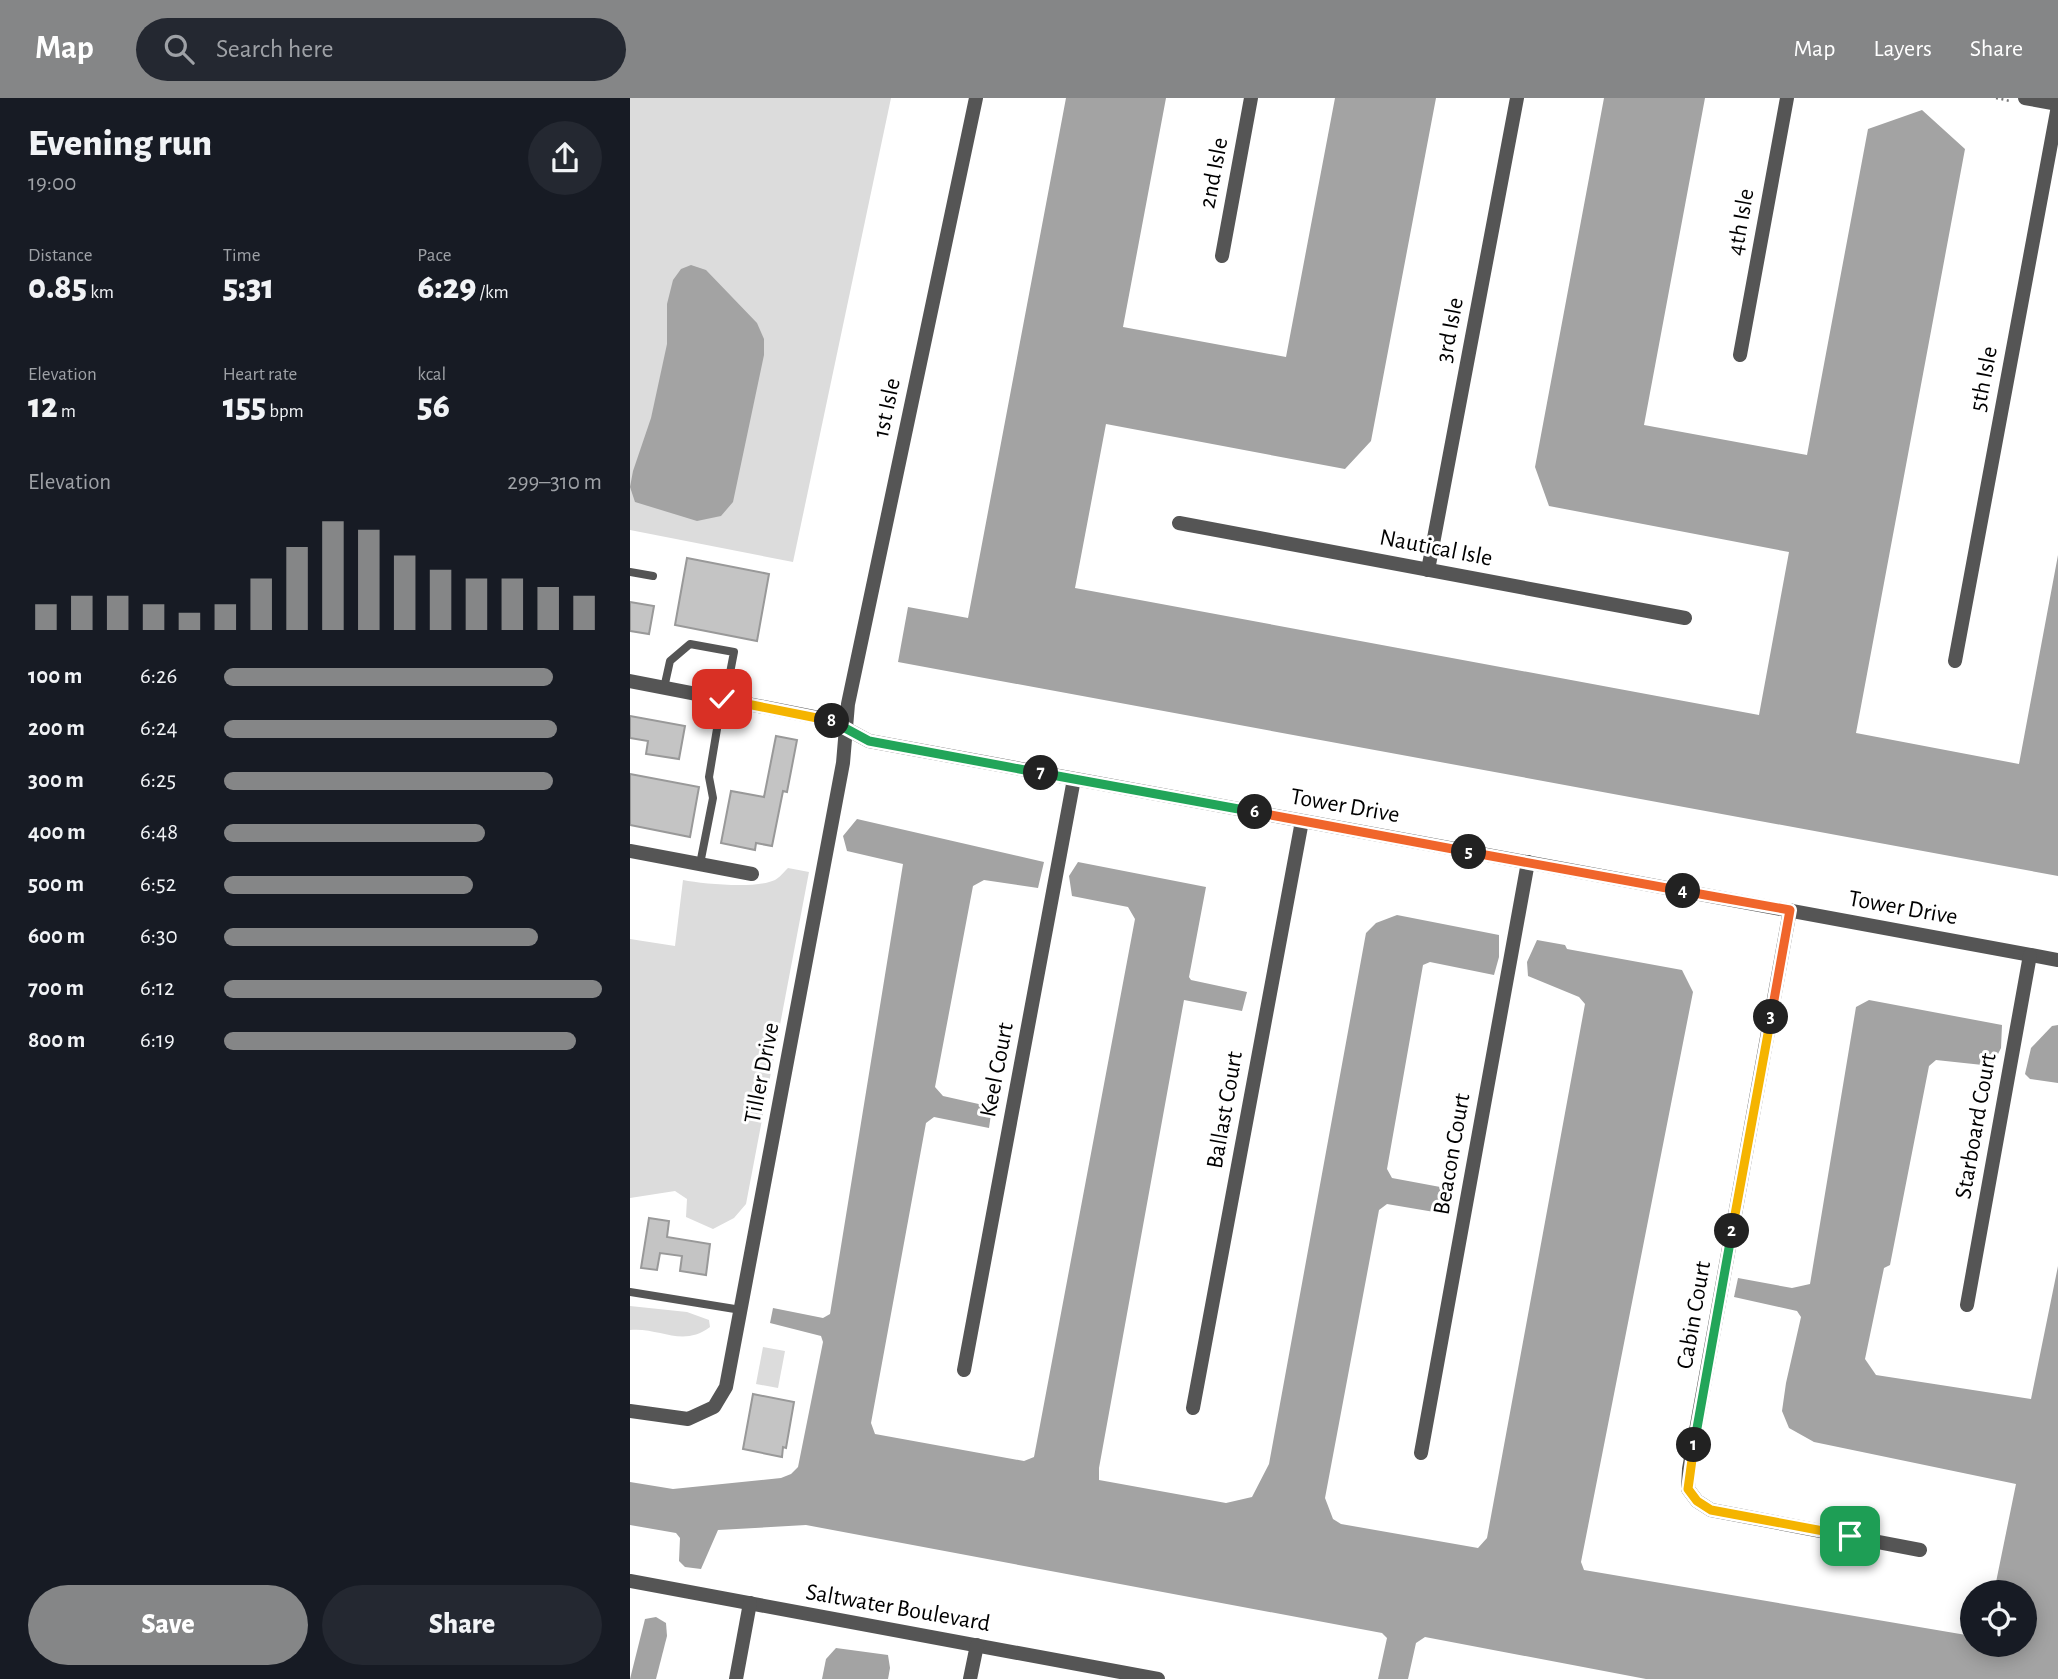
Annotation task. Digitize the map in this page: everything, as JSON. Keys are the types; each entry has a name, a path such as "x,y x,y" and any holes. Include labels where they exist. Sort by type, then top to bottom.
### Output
{"street":[{"name":"1st Isle","path":"846,729 848,704 975,98"},
{"name":"2nd Isle","path":"1222,256 1251,98"},
{"name":"3rd Isle","path":"1428,570 1517,98"},
{"name":"4th Isle","path":"1740,355 1787,98"},
{"path":"2025,98 2058,105"},
{"name":"5th Isle","path":"1955,661 2058,105"},
{"name":"Nautical Isle","path":"1179,523 1685,618"},
{"name":"Tower Drive","path":"630,681 830,719 869,741 2058,960"},
{"name":"Tiller Drive","path":"630,1411 688,1419 714,1407 726,1387 843,763 846,729"},
{"name":"Keel Court","path":"964,1370 1074,779"},
{"name":"Ballast Court","path":"1194,1408 1302,821"},
{"path":"630,851 752,874"},
{"name":"Beacon Court","path":"1420,1453 1528,862"},
{"name":"Cabin Court","path":"1790,910 1689,1469 1688,1489 1697,1501 1711,1510 1920,1550"},
{"name":"Starboard Court","path":"1967,1305 2030,955"},
{"name":"Saltwater Boulevard","path":"630,1581 1158,1679"},
{"path":"736,1679 750,1603"},
{"path":"970,1679 977,1645"}],"lane":[{"path":"630,572 653,576"},
{"path":"664,688 670,661 690,644 734,652 709,778 713,798 701,864"},
{"path":"630,1292 741,1310"}],"shaded area":[{"path":"630,98 891,98 793,562 630,530"},
{"path":"1066,98 1166,98 1123,327 1286,357 1335,98 1436,98 1371,441 1345,469 1106,424 1075,588 1759,715 1789,552 1549,506 1535,467 1604,98 1705,98 1644,425 1807,455 1868,129 1922,110 1965,149 1856,733 2019,764 2058,555 2058,876 898,662 908,607 968,618"},
{"path":"691,265 706,270 757,323 764,339 764,355 733,502 721,516 697,521 635,502 630,487 651,418 667,344 667,304 673,280 681,269"},
{"path":"857,819 1044,862 1038,888 984,880 973,886 935,1087 943,1096 992,1107 989,1128 934,1117 926,1123 871,1423 875,1434 1024,1461 1034,1457 1135,919 1128,907 1072,896 1069,876 1078,862 1206,887 1189,977 1191,980 1247,992 1242,1011 1184,1000 1099,1480 1226,1503 1252,1497 1269,1464 1366,933 1376,923 1397,915 1499,935 1499,957 1494,975 1430,962 1423,965 1387,1169 1392,1178 1451,1189 1446,1214 1387,1204 1379,1210 1325,1498 1333,1519 1341,1524 1478,1548 1487,1538 1585,1004 1579,997 1528,976 1527,962 1537,940 1565,945 1567,949 1682,970 1693,992 1581,1562 1584,1570 1960,1634 1960,1657 2037,1657 2037,1580 1996,1580 2016,1484 1814,1442 1789,1428 1782,1411 1801,1317 1797,1311 1734,1297 1738,1278 1792,1288 1810,1284 1856,1007 1869,1000 2002,1025 2001,1048 1992,1066 1936,1060 1929,1066 1890,1265 1884,1268 1865,1359 1876,1375 2031,1399 2058,1266 2058,1679 1646,1679 1425,1637 1416,1643 1408,1679 1378,1679 1387,1638 1382,1633 806,1525 718,1530 701,1569 685,1567 679,1561 680,1538 676,1533 630,1525 630,1482 673,1489 781,1478 798,1467 823,1342 821,1336 770,1323 773,1308 823,1318 830,1314 903,864 847,851 843,836"},
{"path":"788,868 809,872 746,1204 734,1218 713,1229 686,1217 687,1199 675,1191 630,1198 630,939 675,946 683,880 743,885 766,883 775,880"},
{"path":"2058,1025 2058,1083 2030,1079 2025,1074 2031,1048 2052,1026"},
{"path":"630,1306 687,1312 709,1320 710,1327 690,1336 630,1330"},
{"path":"763,1347 785,1351 778,1388 756,1384"},
{"path":"656,1617 666,1623 667,1636 656,1679 630,1679 645,1619"},
{"path":"836,1648 888,1655 888,1679 822,1679 826,1659"}],"building":[{"path":"687,558 769,574 757,641 675,625"},
{"path":"630,602 654,606 649,634 630,631"},
{"path":"630,716 685,726 679,759 646,754 648,741 630,738"},
{"path":"776,736 797,740 787,792 783,791 772,846 756,843 755,850 721,843 731,791 764,797"},
{"path":"630,774 699,787 690,837 630,825"},
{"path":"649,1218 669,1221 667,1237 710,1244 706,1275 680,1271 682,1256 660,1253 657,1270 641,1268"},
{"path":"753,1394 794,1402 782,1457 743,1449"}],"route":[{"path":"722,699 830,719 869,741 1790,910 1689,1469 1688,1489 1697,1501 1711,1510 1850,1536"}]}
